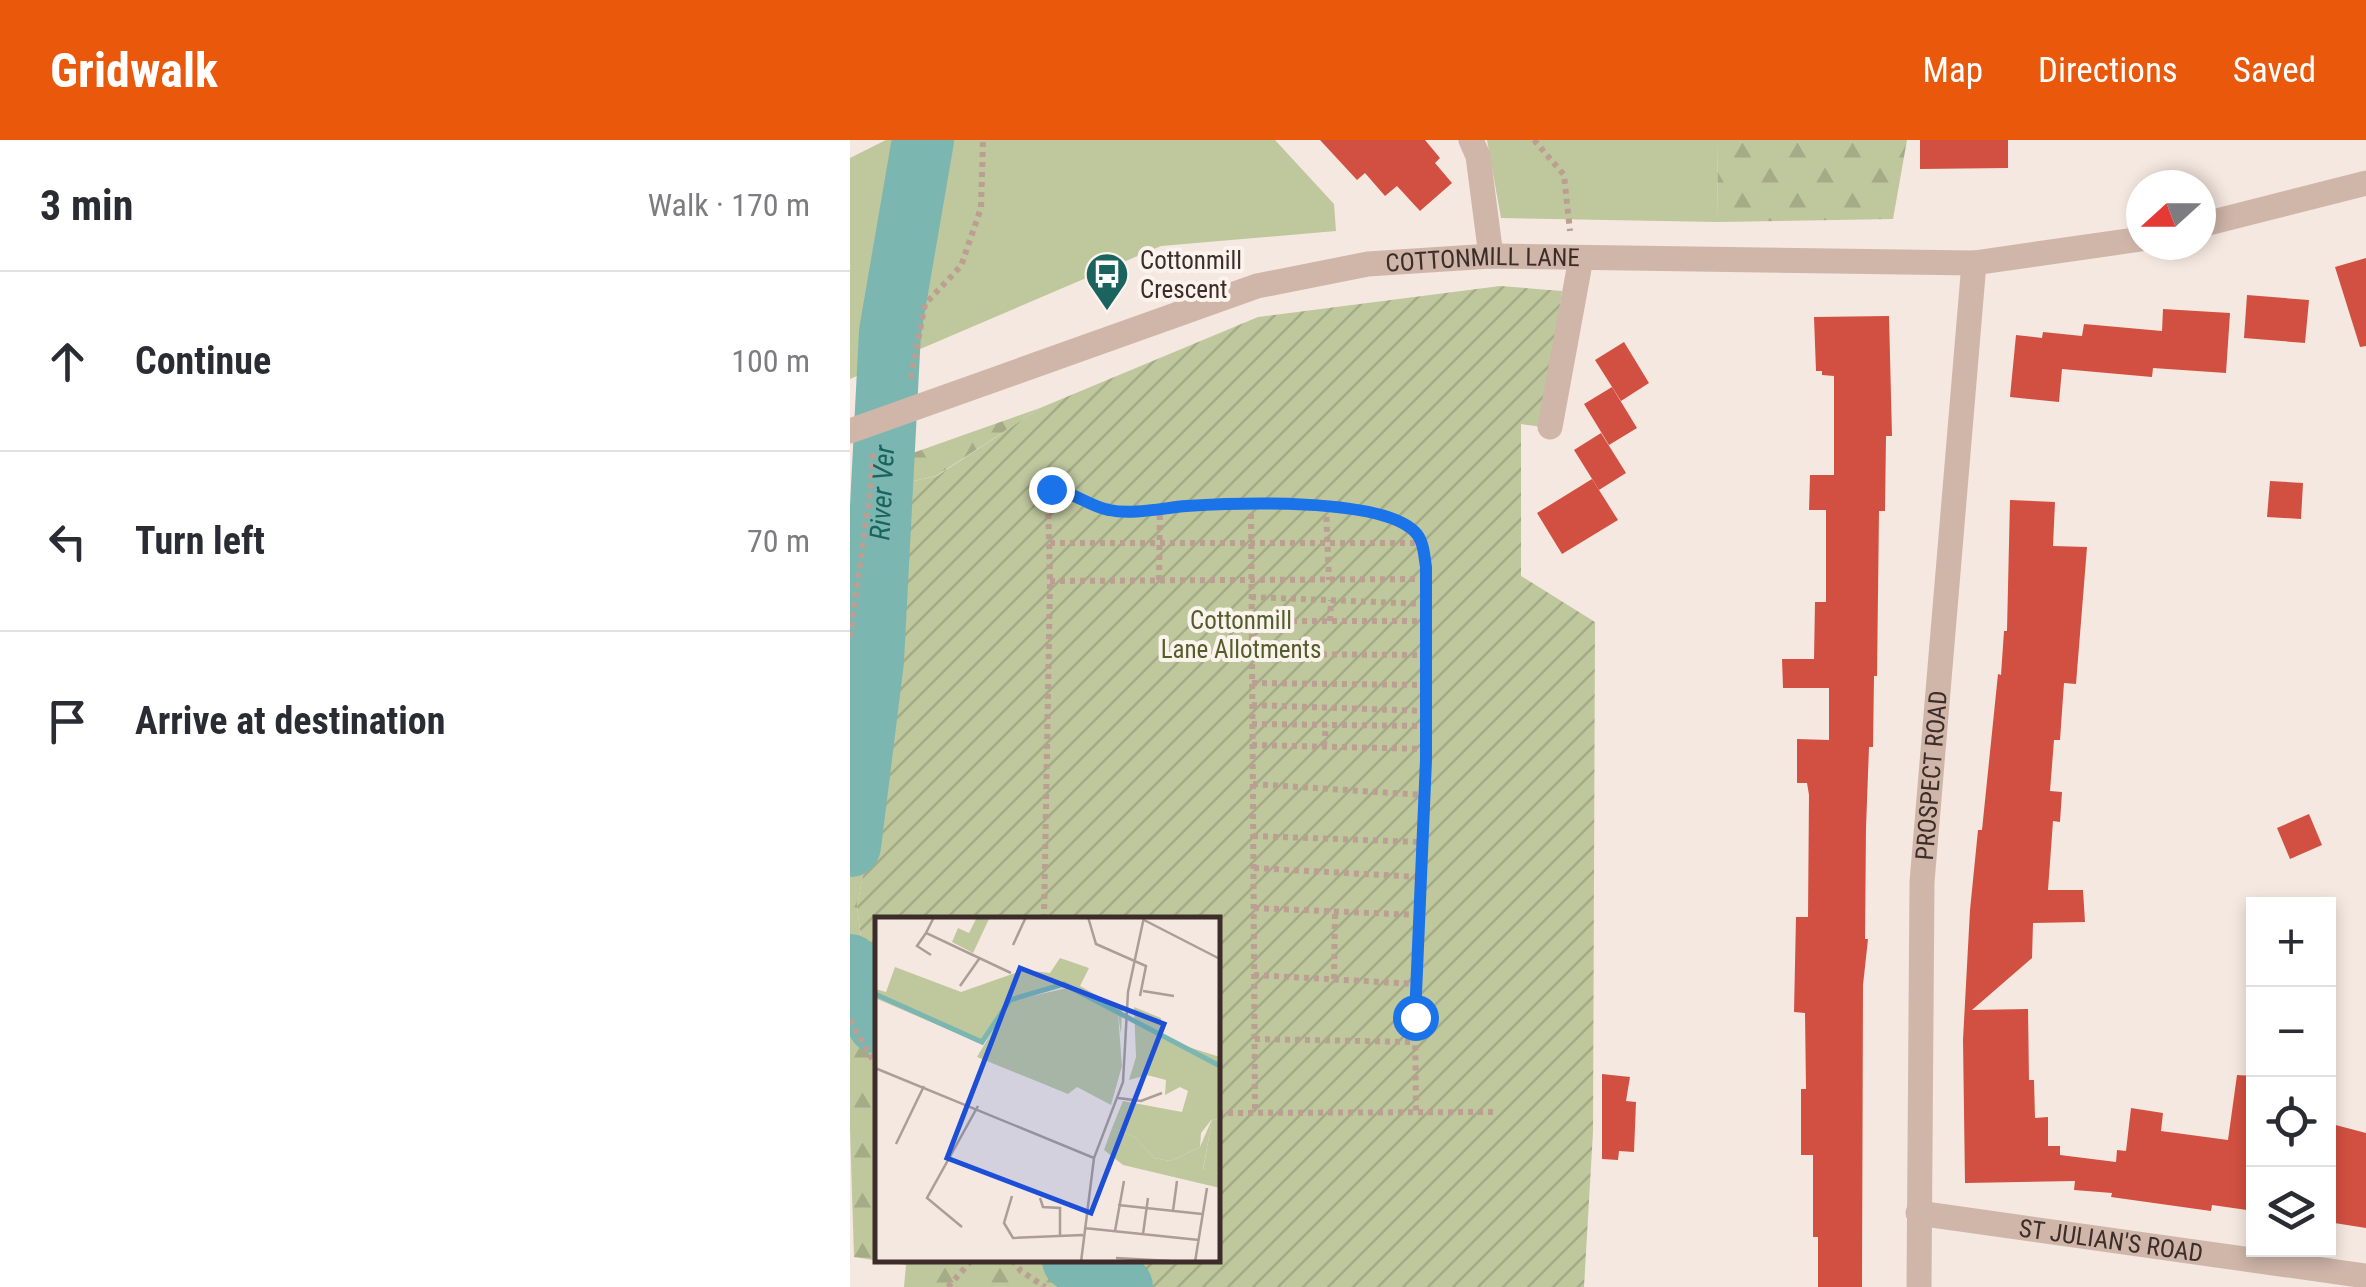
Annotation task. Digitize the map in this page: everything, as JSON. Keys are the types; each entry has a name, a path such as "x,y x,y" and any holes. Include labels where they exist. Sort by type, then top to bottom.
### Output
{"street":[{"path":"1472,140 1478,156 1491,256"},
{"path":"2216,221 2366,184"},
{"name":"COTTONMILL LANE","path":"862,427 1257,286 1368,264 1491,256 1974,263 2126,242"},
{"path":"1550,427 1577,258"},
{"name":"PROSPECT ROAD","path":"1919,1287 1922,882 1974,263"},
{"name":"ST JULIAN'S ROAD","path":"1918,1213 2366,1276"}],"path":[{"path":"904,413 925,304 960,266 980,208 983,140"},
{"path":"1534,140 1564,175 1577,258"},
{"path":"850,637 870,492 862,427"},
{"path":"1044,917 1051,489 1066,491 1110,510 1250,504 1326,507 1390,517 1415,531 1422,543 1425,579 1426,749 1420,842 1416,1113"},
{"path":"1250,504 1256,1112"},
{"path":"1326,507 1328,580"},
{"path":"1158,580 1160,508"},
{"path":"1050,543 1422,543"},
{"path":"1050,581 1425,579"},
{"path":"1251,597 1425,604"},
{"path":"1330,621 1331,600"},
{"path":"1252,621 1425,621"},
{"path":"1252,654 1426,655"},
{"path":"1252,683 1425,685"},
{"path":"1252,705 1426,711"},
{"path":"1252,724 1426,726"},
{"path":"1324,746 1326,725"},
{"path":"1252,745 1426,749"},
{"path":"1253,784 1424,795"},
{"path":"1254,836 1420,842"},
{"path":"1254,868 1420,877"},
{"path":"1254,908 1420,915"},
{"path":"1334,980 1335,912"},
{"path":"1254,975 1417,984"},
{"path":"850,1020 875,1065"},
{"path":"1255,1038 1415,1042"},
{"path":"1220,1113 1494,1112"},
{"path":"948,1287 970,1262"},
{"path":"1014,1262 1046,1287"}],"green space":[{"path":"886,140 1275,140 1334,204 1336,231 1161,246 850,379 850,158"},
{"path":"1487,140 1717,140 1718,222 1501,218"},
{"path":"1717,140 1907,140 1893,219 1718,222"},
{"name":"Cottonmill Lane Allotments","path":"1500,286 1562,291 1543,427 1521,424 1521,576 1595,622 1593,1132 1584,1287 1148,1287 1105,1272 1090,1262 1220,1262 1220,917 875,917 875,987 865,967 857,906 872,829 894,660 904,483 937,476 1040,408 1258,317"},
{"path":"1040,408 936,476 904,483 894,660 872,829 857,906 865,967 875,987 875,1260 854,1257 850,1129 850,540 859,472"},
{"path":"886,1262 1090,1262 1105,1272 1148,1287 904,1287 906,1265"}],"building":[{"path":"1320,140 1425,140 1440,158 1435,163 1452,183 1420,211 1397,186 1385,196 1365,173 1357,180"},
{"path":"1920,140 2008,140 2008,168 1920,169"},
{"path":"2366,258 2366,346 2360,347 2335,267"},
{"path":"2247,295 2309,300 2305,343 2244,338"},
{"path":"2163,309 2230,313 2226,373 2153,368 2152,377 2062,369 2059,402 2010,397 2016,335 2042,338 2043,332 2082,336 2084,324 2162,331"},
{"path":"1889,316 1892,436 1886,436 1885,511 1879,511 1877,676 1866,828 1862,1287 1818,1287 1818,1237 1813,1237 1813,1155 1801,1155 1801,1089 1806,1089 1805,1013 1794,1012 1796,917 1808,917 1809,795 1807,783 1797,783 1797,739 1829,740 1829,688 1783,688 1782,659 1814,659 1815,602 1826,602 1826,510 1809,510 1810,475 1834,475 1834,376 1816,371 1814,317"},
{"path":"1624,342 1649,383 1621,401 1595,360"},
{"path":"1612,387 1637,428 1609,445 1584,404"},
{"path":"1601,433 1626,473 1599,490 1574,450"},
{"path":"1592,479 1618,520 1562,554 1537,513"},
{"path":"2270,481 2303,483 2301,519 2267,517"},
{"path":"2010,500 2055,502 2053,546 2087,547 2076,684 2064,683 2060,740 2054,740 2050,791 2062,792 2060,822 2053,821 2048,890 2083,890 2085,922 2033,923 2032,958 1972,1010 2028,1009 2029,1080 2034,1080 2035,1118 2048,1117 2048,1146 2060,1146 2060,1155 2116,1162 2117,1150 2126,1151 2131,1108 2163,1113 2161,1131 2228,1140 2237,1075 2246,1076 2246,1210 2212,1205 2211,1211 2111,1197 2112,1193 2074,1190 2075,1181 1965,1183 1963,1040 1970,910 1998,674 2001,675 2007,631"},
{"path":"2309,814 2322,845 2290,859 2277,828"},
{"path":"1602,1074 1630,1077 1626,1101 1636,1102 1634,1152 1619,1151 1618,1160 1602,1159"},
{"path":"2336,1125 2366,1133 2366,1228 2336,1223"}],"waterway":[{"name":"River Ver","path":"850,846 873,661 890,332 923,140"},
{"name":"River Ver","path":"850,965 875,1017"},
{"name":"River Ver","path":"1076,1262 1122,1287"}],"place":[{"name":"Cottonmill Crescent","path":"1107,312"}],"route":[{"path":"1051,489 1066,491 1110,510 1222,504 1344,508 1390,517 1415,531 1422,543 1426,567 1426,760 1415,1017"}]}
